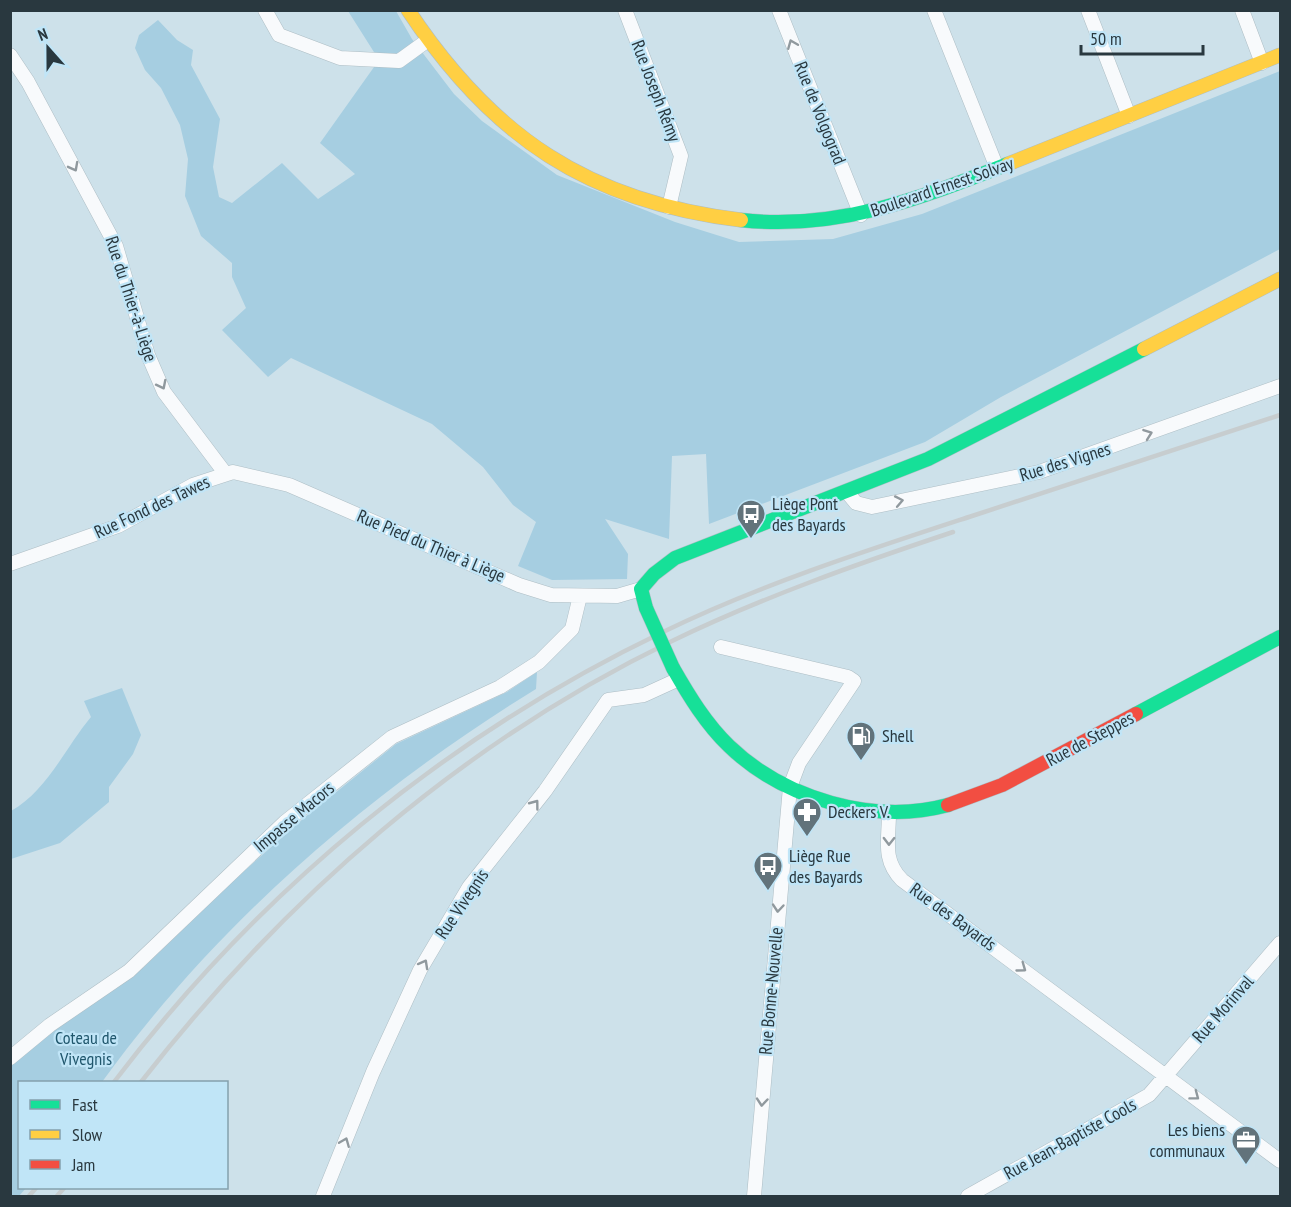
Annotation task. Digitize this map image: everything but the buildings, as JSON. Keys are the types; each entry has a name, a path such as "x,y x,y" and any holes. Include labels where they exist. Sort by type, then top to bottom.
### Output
{"street":[{"path":"266,10 279,35 340,58 399,61 428,40"},
{"name":"Boulevard Ernest Solvay","path":"408,10 428,40 472,93 501,121 544,153 598,183 639,200 713,218 774,223 861,215 922,198 1281,55"},
{"name":"Rue Joseph Rémy","path":"625,10 681,156 669,207"},
{"name":"Rue de Volgograd","path":"779,10 861,215"},
{"path":"934,10 997,168"},
{"path":"1088,10 1129,116"},
{"path":"1242,10 1262,63"},
{"name":"Rue du Thier-à-Liège","path":"10,55 28,82 117,246 148,355 164,392 225,473"},
{"path":"889,813 862,810 820,800 790,787 731,746 710,726 676,673 646,608 641,590 654,574 675,558 928,459 1281,279"},
{"name":"Rue des Vignes","path":"847,492 856,502 872,507 1039,472 1281,386"},
{"name":"Rue Pied du Thier à Liège","path":"225,473 233,472 289,485 519,585 551,595 617,596 641,590"},
{"name":"Rue Fond des Tawes","path":"10,564 118,526 193,485 225,473"},
{"name":"Impasse Macors","path":"10,1058 44,1029 129,971 285,822 392,737 500,687 539,662 572,629 580,596"},
{"name":"Rue de Steppes","path":"889,813 935,809 965,801 1002,785 1281,637"},
{"name":"Rue Bonne-Nouvelle","path":"721,647 848,677 854,681 799,763 790,787 754,1197"},
{"name":"Rue Vivegnis","path":"323,1197 373,1072 420,970 469,887 545,791 608,700 644,695 676,673"},
{"name":"Rue des Bayards","path":"889,813 889,860 891,869 902,880 1281,1161"},
{"name":"Rue Morinval","path":"1165,1075 1281,943"},
{"name":"Rue Jean-Baptiste Cools","path":"968,1197 1149,1095 1165,1075"}],"green space":[{"path":"348,11 396,11 412,39 454,94 482,121 557,175 675,222 739,242 833,239 922,214 1280,71 1280,249 1001,397 925,442 709,524 706,454 672,456 669,539 605,519 628,554 627,579 552,580 518,566 536,522 513,505 483,467 432,424 291,358 268,377 222,330 246,308 232,277 232,263 201,236 185,196 188,159 180,125 161,88 145,70 135,48 139,35 158,20 177,40 193,50 191,65 220,119 213,167 219,197 232,203 282,163 318,199 355,174 320,143 379,60"},
{"name":"Coteau de Vivegnis","path":"537,672 536,689 474,729 414,772 300,864 195,968 103,1081 18,1081 18,1189 25,1189 19,1196 11,1196 11,1066 28,1048 144,967 233,881 304,818 396,744 507,692"},
{"path":"122,688 141,735 133,754 109,787 109,802 60,843 11,859 11,811 24,802 45,781 91,717 84,701"}],"railway":[{"path":"115,1081 170,1012 230,946 294,883 362,824 432,770 506,719 583,673 663,632 738,598 816,569 1280,415"},
{"path":"142,1081 196,1015 255,950 316,889 381,831 449,777 520,727 594,682 706,625 811,582 953,532"},
{"path":"29,1196 35,1189"},
{"path":"57,1196 63,1189"}],"traffic: fast":[{"path":"741,220 811,221 845,216 911,200 1008,164"},
{"path":"646,608 641,589 654,574 675,558 928,459 1144,349"},
{"path":"646,608 673,668"},
{"path":"1136,714 1280,637"},
{"path":"673,668 698,709 729,746 751,765 776,780 831,803 861,809 890,812 948,805"}],"traffic: slow":[{"path":"408,10 440,55 474,94 510,128 549,156 591,179 637,197 686,211 741,220"},
{"path":"1008,164 1280,55"},
{"path":"1144,349 1280,279"}],"traffic: jam":[{"path":"948,805 1002,785 1136,714"}],"place":[{"name":"Liège Pont des Bayards","path":"751,540"},
{"name":"Shell","path":"861,762"},
{"name":"Deckers V.","path":"807,838"},
{"name":"Liège Rue des Bayards","path":"768,892"},
{"name":"Les biens communaux","path":"1246,1166"}]}
